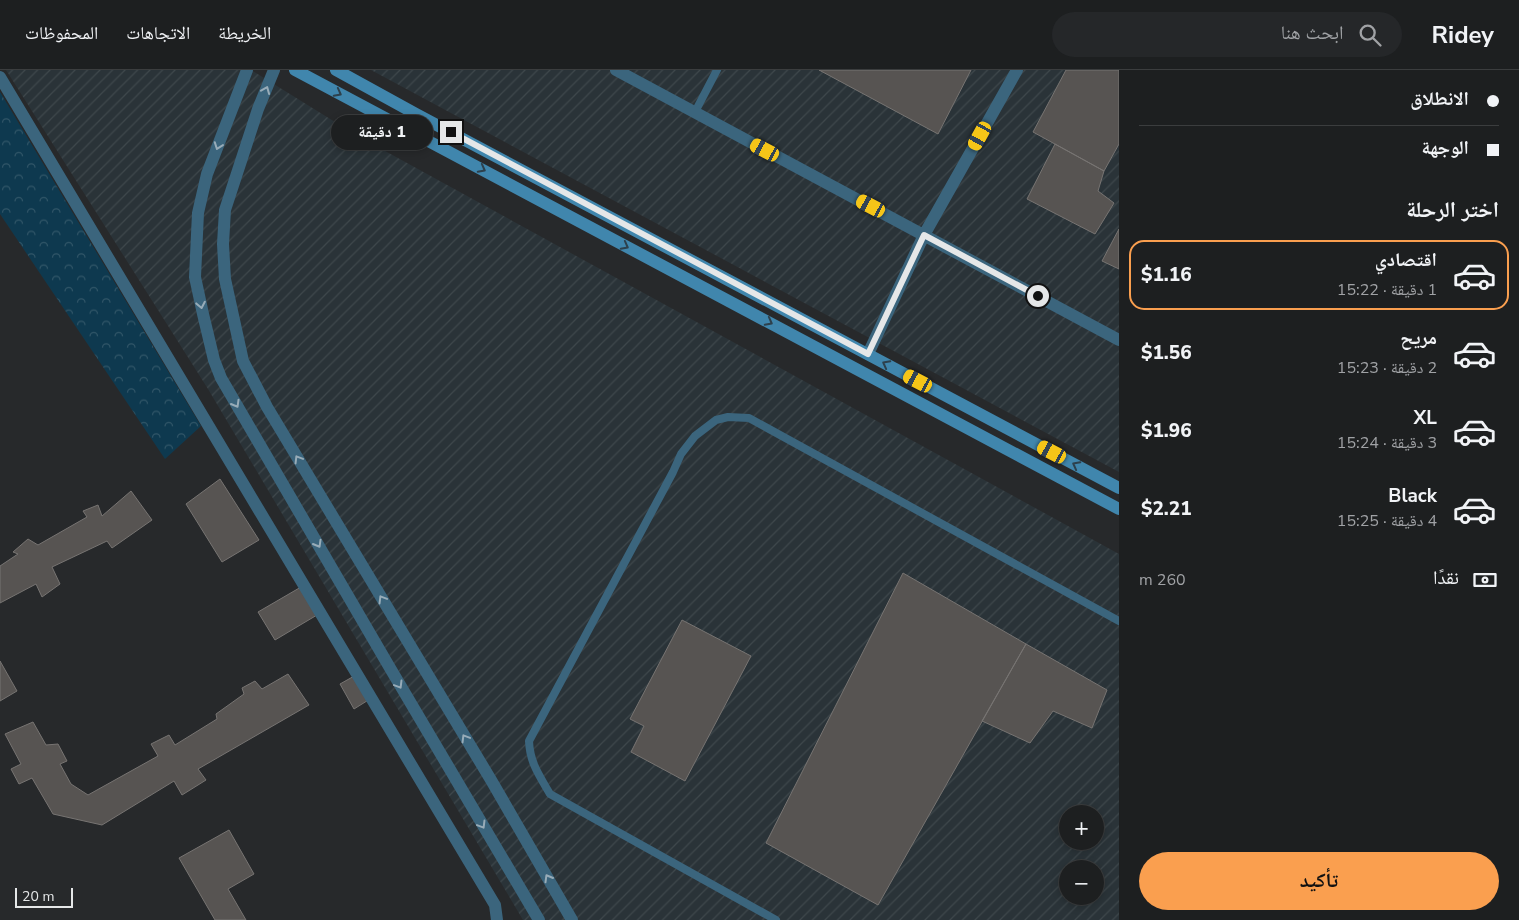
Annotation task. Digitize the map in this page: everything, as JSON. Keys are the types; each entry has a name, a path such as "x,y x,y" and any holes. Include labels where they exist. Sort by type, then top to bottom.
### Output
{"street":[{"path":"247,70 207,174 198,213 195,277 214,360 221,378 539,920"},
{"path":"274,70 258,109 224,210 225,280 243,361 266,407 491,780 572,920"},
{"path":"295,70 1119,509"},
{"path":"616,70 1119,340"},
{"path":"868,354 924,235 1017,70"},
{"path":"342,72 416,114 1119,488"},
{"path":"0,77 495,905 497,920"}],"lane":[{"path":"695,112 717,70"},
{"path":"776,920 550,794 536,770 530,755 529,741 681,454 695,436 716,420 728,417 749,418 1119,621"}],"shaded area":[{"path":"6,70 251,70 356,135 1119,554 1119,920 523,920 208,389"},
{"path":"371,70 1119,70 1119,472"}],"green space":[{"path":"0,92 201,426 165,459 0,214"}],"building":[{"path":"819,70 971,70 938,134"},
{"path":"1066,70 1119,70 1119,144 1104,171 1033,132"},
{"path":"1055,144 1104,171 1098,191 1114,203 1095,234 1027,199"},
{"path":"1119,229 1119,269 1102,261"},
{"path":"220,479 259,540 222,562 186,504"},
{"path":"131,491 152,520 112,548 107,541 52,567 60,584 42,597 36,584 0,603 0,566 18,554 13,552 28,539 38,545 87,517 83,511 98,505 102,516"},
{"path":"903,573 1026,644 878,905 766,843"},
{"path":"301,587 317,615 275,640 258,612"},
{"path":"682,620 751,656 685,781 631,752 644,726 630,719"},
{"path":"1026,644 1107,690 1092,728 1053,711 1030,743 982,721"},
{"path":"0,661 17,691 0,701"},
{"path":"288,674 309,705 198,769 206,780 182,795 174,781 102,825 53,814 32,778 19,784 11,769 21,764 5,734 33,722 46,745 58,744 67,761 60,764 71,784 88,795 158,756 151,744 169,735 175,745 217,719 216,714 244,694 242,688 255,681 262,689"},
{"path":"356,675 370,699 354,709 340,684"},
{"path":"229,830 254,874 228,889 246,920 215,920 179,858"}],"route":[{"path":"451,132 868,354 924,235 1038,296"}]}
